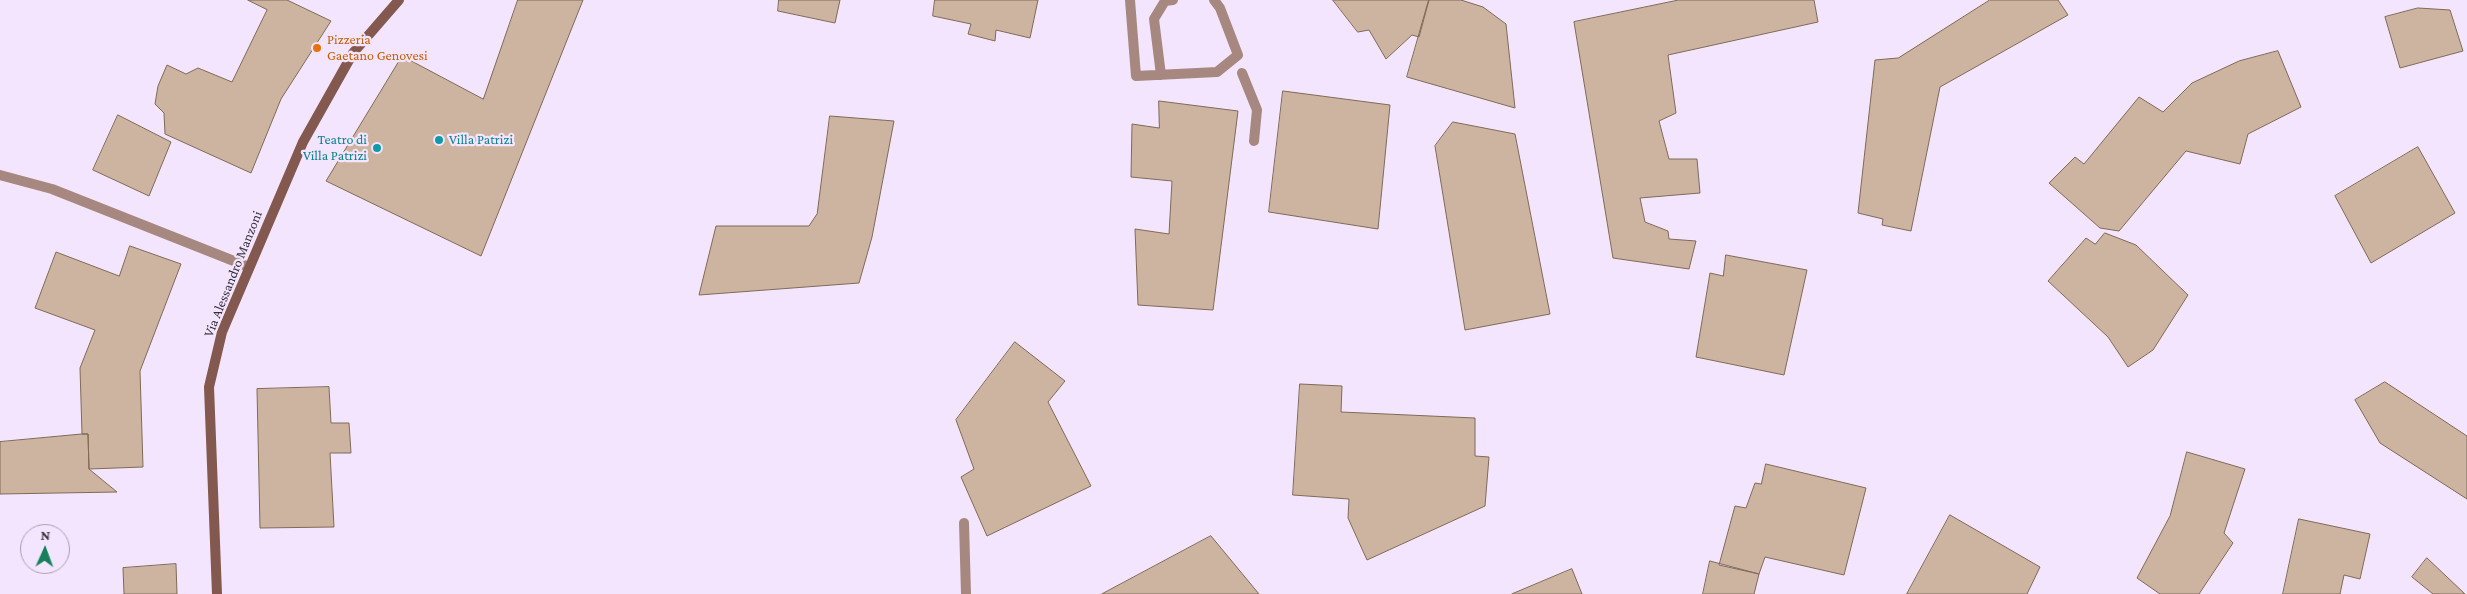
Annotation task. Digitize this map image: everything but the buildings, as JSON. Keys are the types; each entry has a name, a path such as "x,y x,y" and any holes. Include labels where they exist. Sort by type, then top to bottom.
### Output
{"street":[{"name":"Via Alessandro Manzoni","path":"217,594 209,387 222,332 303,142 354,53 399,0"}],"lane":[{"path":"1130,0 1136,76 1217,72 1238,55 1220,8 1214,0"},
{"path":"1161,75 1154,19 1165,1 1173,0"},
{"path":"1242,74 1257,110 1254,141"},
{"path":"0,175 52,189 250,267"},
{"path":"964,522 966,594"}],"place":[{"name":"Pizzeria Gaetano Genovesi","path":"317,48"},
{"name":"Villa Patrizi","path":"439,140"},
{"name":"Teatro di Villa Patrizi","path":"377,148"}]}
